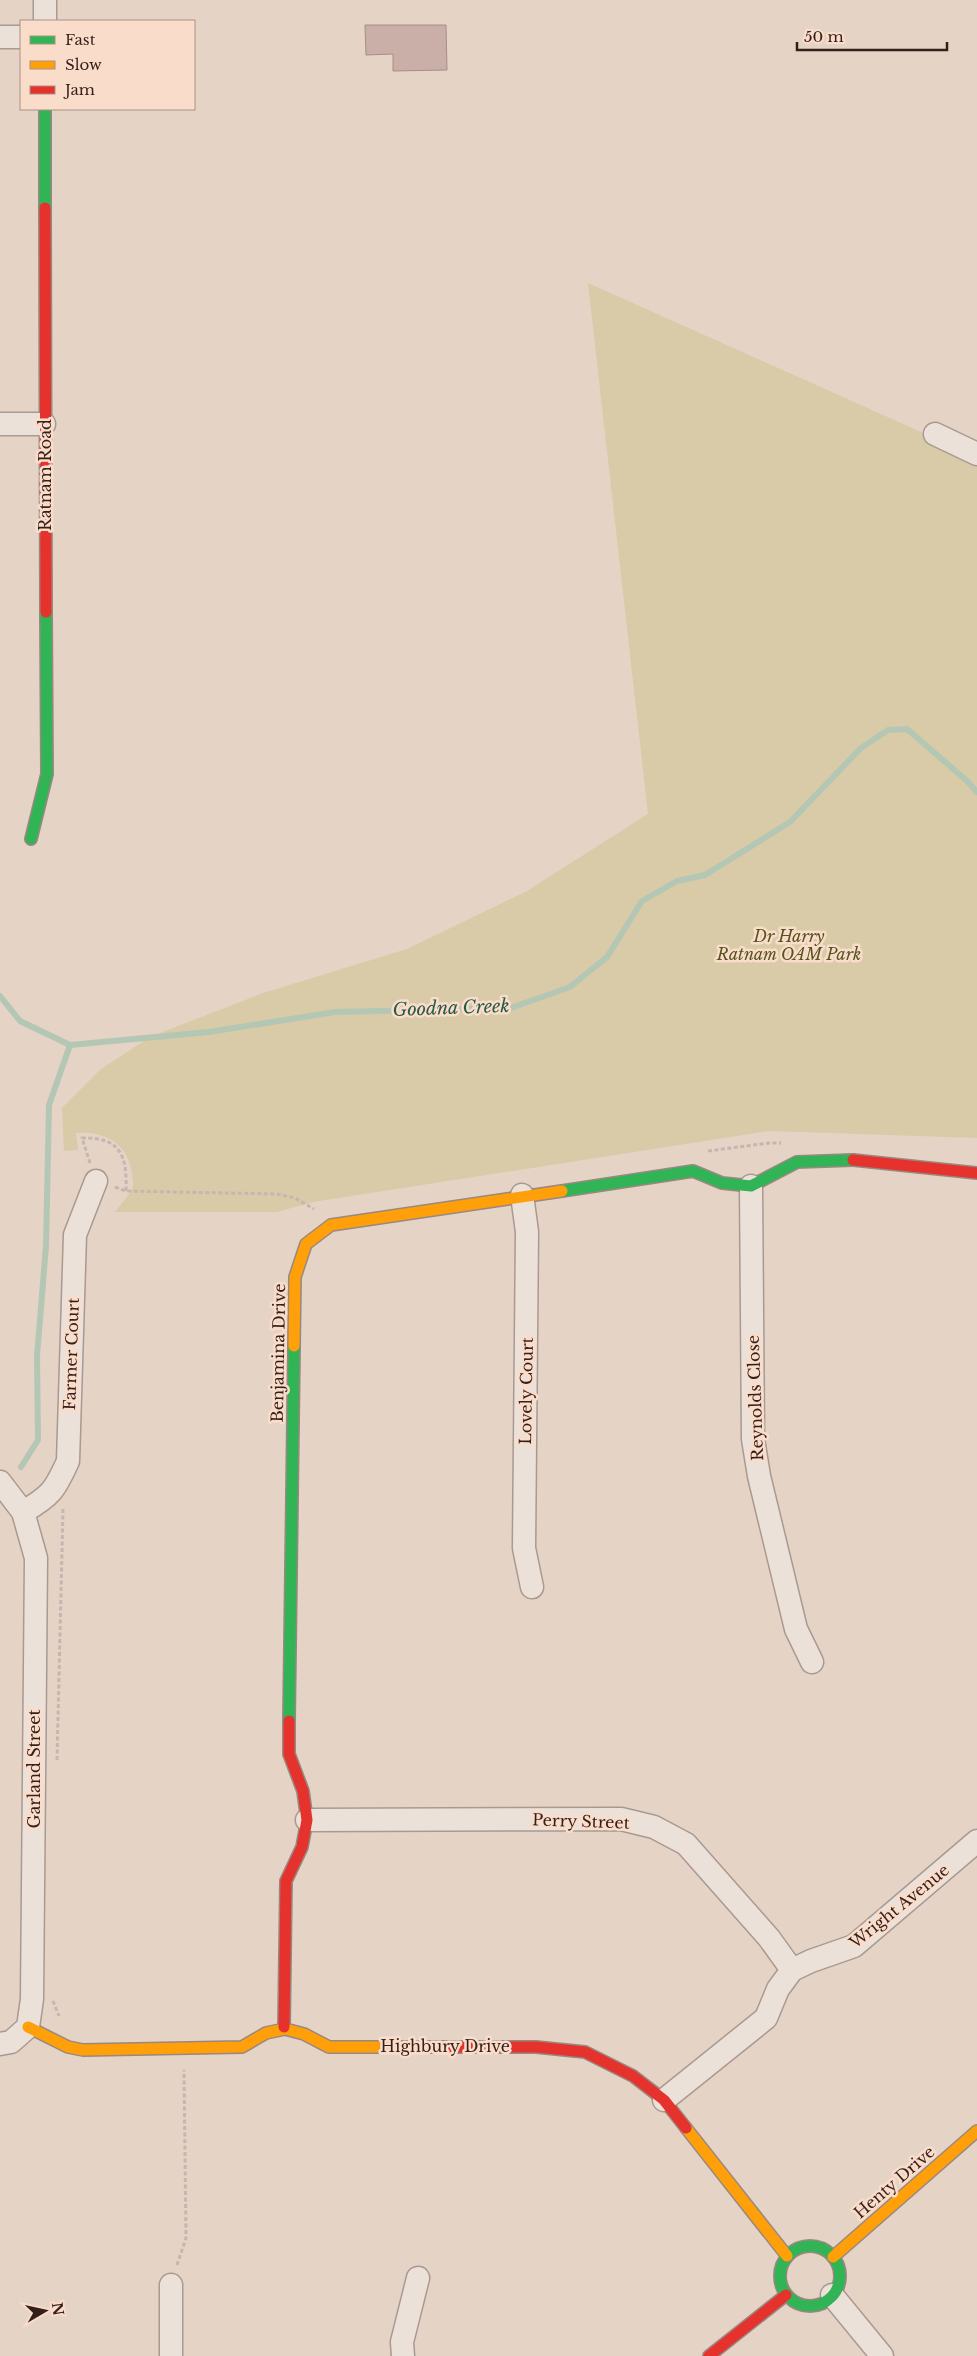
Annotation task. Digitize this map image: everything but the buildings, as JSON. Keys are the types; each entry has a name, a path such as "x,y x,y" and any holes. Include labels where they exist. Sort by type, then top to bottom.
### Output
{"street":[{"path":"45,0 45,20"},
{"path":"0,37 20,37"},
{"name":"Ratnam Road","path":"30,839 48,774 44,424 45,110"},
{"path":"0,424 44,424"},
{"path":"934,434 975,446"},
{"path":"752,1186 797,1162 843,1160 977,1173"},
{"name":"Benjamina Drive","path":"284,2027 286,1881 302,1847 307,1820 303,1791 289,1754 296,1277 306,1244 331,1225 693,1170 722,1183 752,1186"},
{"name":"Farmer Court","path":"23,1512 47,1498 58,1483 68,1461 75,1235 96,1181"},
{"name":"Reynolds Close","path":"752,1186 753,1439 759,1476 796,1629 812,1662"},
{"name":"Lovely Court","path":"522,1195 528,1232 524,1548 532,1587"},
{"path":"0,1482 23,1512"},
{"name":"Garland Street","path":"23,1512 36,1558 32,2000 28,2027"},
{"name":"Perry Street","path":"307,1820 621,1819 654,1827 686,1844 769,1938 792,1970"},
{"name":"Wright Avenue","path":"792,1970 811,1961 854,1946 977,1841"},
{"path":"664,2100 766,2018 778,1989 792,1970"},
{"path":"0,2044 11,2042 28,2027 68,2047 83,2050 242,2047 264,2032 284,2027"},
{"name":"Highbury Drive","path":"284,2027 305,2033 328,2047 536,2047 585,2052 633,2076 664,2100 787,2256"},
{"name":"Henty Drive","path":"833,2257 977,2131"},
{"path":"808,2246 818,2247 833,2257 838,2266 839,2277 832,2296 814,2306 799,2303 786,2295 780,2277 781,2268 787,2256 799,2248 808,2246"},
{"path":"403,2356 402,2342 418,2278"},
{"path":"171,2285 172,2356"},
{"path":"709,2356 786,2295"},
{"path":"832,2296 882,2356"}],"path":[{"path":"126,1191 127,1168 122,1153 111,1143 97,1138 82,1138 96,1181 126,1191 277,1194 303,1202 331,1225"},
{"path":"171,2285 186,2238 184,2049"}],"green space":[{"name":"Dr Harry Ratnam OAM Park","path":"588,283 977,457 977,1138 769,1131 313,1202 277,1212 115,1212 128,1196 133,1185 130,1163 126,1154 113,1141 96,1134 87,1133 76,1133 78,1150 64,1151 62,1108 101,1069 150,1037 263,993 407,949 527,891 648,814"}],"waterway":[{"name":"Goodna Creek","path":"0,996 20,1021 70,1045 209,1032 335,1012 511,1008 570,987 607,957 642,901 677,881 705,875 790,822 861,748 888,730 907,729 966,780 977,792"},
{"path":"21,1467 38,1440 37,1356 46,1246 49,1105 70,1045"}],"traffic: fast":[{"path":"45,110 45,208"},
{"path":"31,839 47,774 46,612"},
{"path":"562,1191 693,1171 722,1183 751,1186 797,1162 853,1160"},
{"path":"289,1721 294,1346"},
{"path":"810,2246 826,2251 831,2255 835,2260 840,2276 835,2292 831,2297 826,2301 810,2306 794,2301 789,2297 785,2292 780,2276 785,2260 789,2255 794,2251 810,2246"}],"traffic: slow":[{"path":"294,1346 295,1277 306,1244 331,1225 562,1191"},
{"path":"28,2027 68,2047 83,2050 242,2047 266,2033 285,2029 304,2034 329,2047 451,2047"},
{"path":"686,2128 787,2256"},
{"path":"833,2257 977,2131"}],"traffic: jam":[{"path":"45,208 46,612"},
{"path":"853,1160 977,1173"},
{"path":"284,2027 286,1881 302,1847 307,1820 303,1791 289,1754 289,1721"},
{"path":"451,2047 536,2047 585,2052 633,2076 664,2100 686,2128"},
{"path":"709,2356 786,2295"}]}
